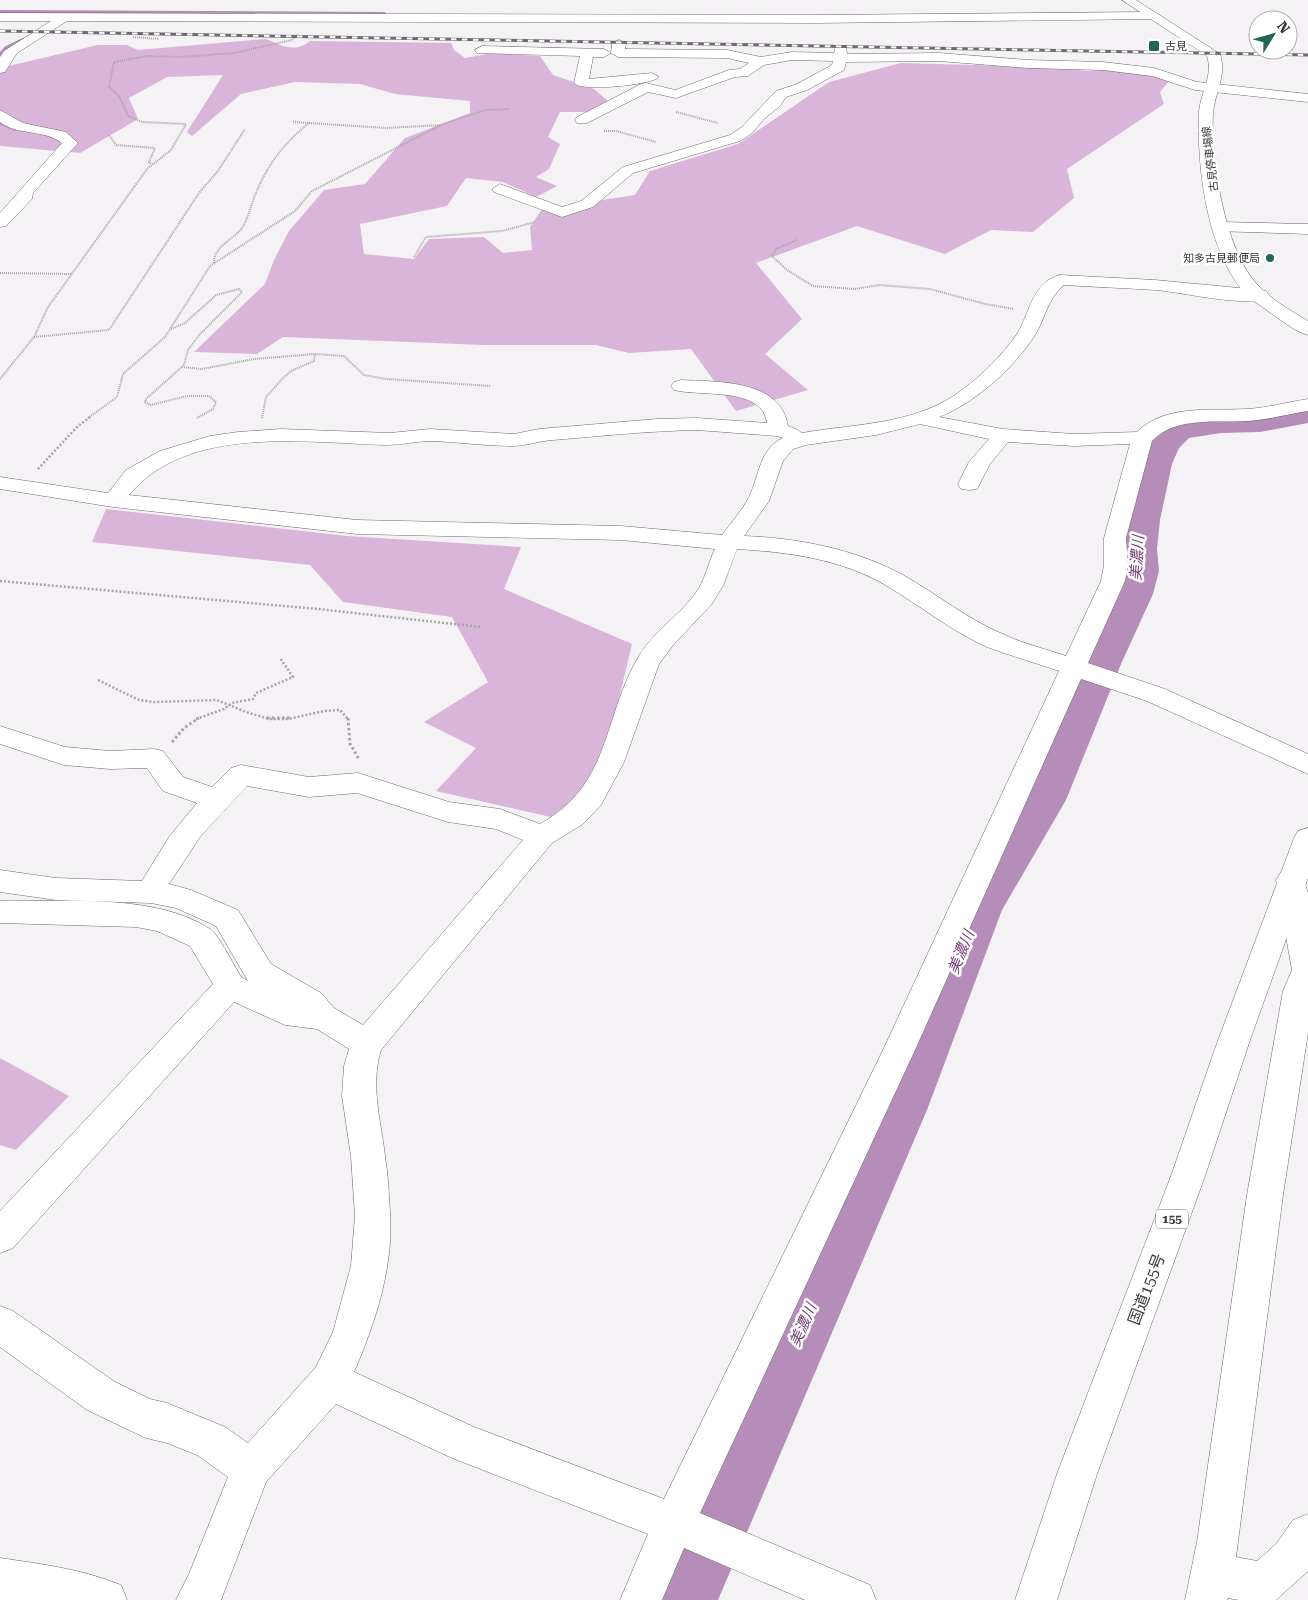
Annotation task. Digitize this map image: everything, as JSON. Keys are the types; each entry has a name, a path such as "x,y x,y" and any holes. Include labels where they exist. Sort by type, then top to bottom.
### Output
{"main road":[{"name":"古見停車場線","path":"1128,0 1213,54 1218,64 1207,99 1205,124 1214,196 1232,262 1245,282 1308,329"},
{"path":"0,18 815,19 1151,16"},
{"path":"0,69 4,58 12,49 40,35 63,18"},
{"path":"620,45 630,18"},
{"path":"500,189 562,212 587,204 628,170 726,142 747,130 758,116 775,103 777,97 839,67 839,58 842,50 815,19"},
{"path":"482,50 586,52 620,45 727,54 761,61 778,60 792,56 839,58 939,57 1028,64 1103,66 1143,70 1195,86 1308,98"},
{"path":"586,52 585,71 581,83 584,84 606,84 669,75"},
{"path":"582,120 646,87 676,94 689,81 743,73 761,61"},
{"path":"0,114 10,123 46,131 68,140 70,143 24,192 8,192"},
{"path":"0,222 26,196 24,192"},
{"path":"1221,227 1308,229"},
{"path":"602,446 674,436 728,432 781,438 847,434 919,417 961,399 1017,345 1031,325 1038,300 1049,287 1060,280 1155,285 1242,296 1260,295"},
{"path":"681,386 727,388 749,393 772,408 788,438"},
{"path":"641,1600 674,1523 899,1050 1114,581 1116,565 1115,538 1142,439 1158,426 1184,418 1249,414 1308,405"},
{"path":"919,417 936,423 1003,435 1074,440 1125,437 1142,439"},
{"path":"113,500 134,475 167,455 210,442 258,436 310,435 372,439 430,435 514,440 656,424 697,424 788,438"},
{"path":"969,484 980,462 1003,435"},
{"path":"198,1600 205,1588 251,1469 330,1381 352,1335 369,1266 373,1216 368,1156 359,1096 360,1066 367,1044 542,836 576,815 605,777 614,758 637,683 648,661 714,584 729,542 759,500 772,461 788,438"},
{"path":"10,485 113,500 357,527 621,534 805,549 847,560 894,580 951,618 996,642 1156,695 1308,765"},
{"path":"0,735 64,756 110,760 154,758 173,784 215,799"},
{"path":"151,892 162,868 215,799 240,775 309,787 363,785 448,812 500,819 542,836"},
{"name":"国道155号","path":"1036,1600 1077,1474 1188,1176 1308,838"},
{"path":"0,880 24,886 54,889 151,892 181,898 227,918 260,973 310,1002 323,1016 367,1044"},
{"path":"1292,880 1307,970 1299,992 1265,1195 1218,1542 1209,1586 1263,1584 1292,1558 1308,1535"},
{"path":"0,912 136,915 163,921 201,938 230,986 285,1012 323,1016"},
{"path":"0,1236 230,986"},
{"path":"0,1324 101,1396 146,1418 167,1423 211,1441 251,1469"},
{"path":"330,1381 466,1444 674,1523 855,1600"},
{"path":"0,1579 63,1588 106,1600"}],"path":[{"path":"0,379 34,338 48,307 152,164 170,150 186,124 142,122 128,116 119,96 109,87 114,62 147,56 182,57 234,53 292,40 296,38 307,18"},
{"path":"10,485 77,427 117,397 121,388 121,378 128,368 158,344 170,330 198,283 214,263 275,222 295,211 312,191 443,124 486,110 510,109"},
{"path":"673,111 747,130"},
{"path":"293,122 374,127 443,124"},
{"path":"214,263 214,257 245,224 250,216 258,188 280,153 299,130 309,123"},
{"path":"34,338 109,330 199,192 218,171 245,128"},
{"path":"600,130 616,131 690,152"},
{"path":"109,135 116,145 155,148 149,162 152,164"},
{"path":"414,257 426,237 502,231 562,212"},
{"path":"797,240 776,249 772,256 787,270 813,286 855,289 879,285 930,290 985,304 1035,312"},
{"path":"0,273 72,274"},
{"path":"170,330 185,323 216,295 239,290 242,292 200,334 188,350 182,367 149,394 145,402 151,405 187,396 209,396 216,402 213,409 197,418"},
{"path":"182,367 202,369 254,359 315,354 344,356 364,375 386,379 491,386"},
{"path":"258,436 266,397 275,391 277,385 287,374 314,360 315,354"},
{"path":"0,581 318,609 481,627"},
{"path":"156,761 179,731 191,722 204,715 227,708 230,704 253,699 256,693 293,677 280,658"},
{"path":"98,680 121,694 145,701 210,700 230,704 266,718 282,720 324,709 340,710 348,718 350,744 360,761 363,785"}],"shaded area":[{"path":"266,39 288,47 299,47 310,41 451,43 454,50 465,58 493,53 540,56 553,75 594,89 610,103 588,112 560,112 548,137 560,144 549,169 536,177 557,186 536,197 503,182 466,178 447,206 360,224 364,254 414,259 429,239 484,237 503,253 532,250 530,227 542,209 635,195 650,171 738,144 829,82 901,63 1043,67 1089,71 1134,67 1170,80 1160,92 1164,104 1067,169 1074,198 1033,232 991,230 945,254 857,226 756,263 802,319 765,354 808,390 736,411 691,349 629,353 596,345 483,345 283,337 257,354 194,352 265,284 274,260 289,231 324,190 365,184 405,138 470,113 470,101 395,94 360,84 295,82 241,94 192,136 187,132 223,75 167,77 129,98 138,119 80,153 0,146 0,68 98,45 127,45 138,50"},
{"path":"106,509 347,536 521,547 504,589 632,644 602,770 555,818 436,791 476,748 424,722 488,682 452,617 343,602 310,565 92,542"},
{"path":"0,1058 69,1096 16,1150 0,1145"}],"waterway":[{"path":"0,12 384,14"},
{"path":"0,55 6,48 25,39"},
{"path":"0,122 15,129"},
{"name":"美濃川","path":"681,1600 898,1110 978,907 1042,800 1099,664 1133,594 1139,571 1137,549 1141,520 1154,464 1161,448 1168,436 1179,429 1221,422 1260,421 1308,413"}],"railway":[{"path":"0,31 1308,55"}],"place":[{"name":"古見","path":"1154,46"},
{"name":"知多古見郵便局","path":"1270,258"}]}
